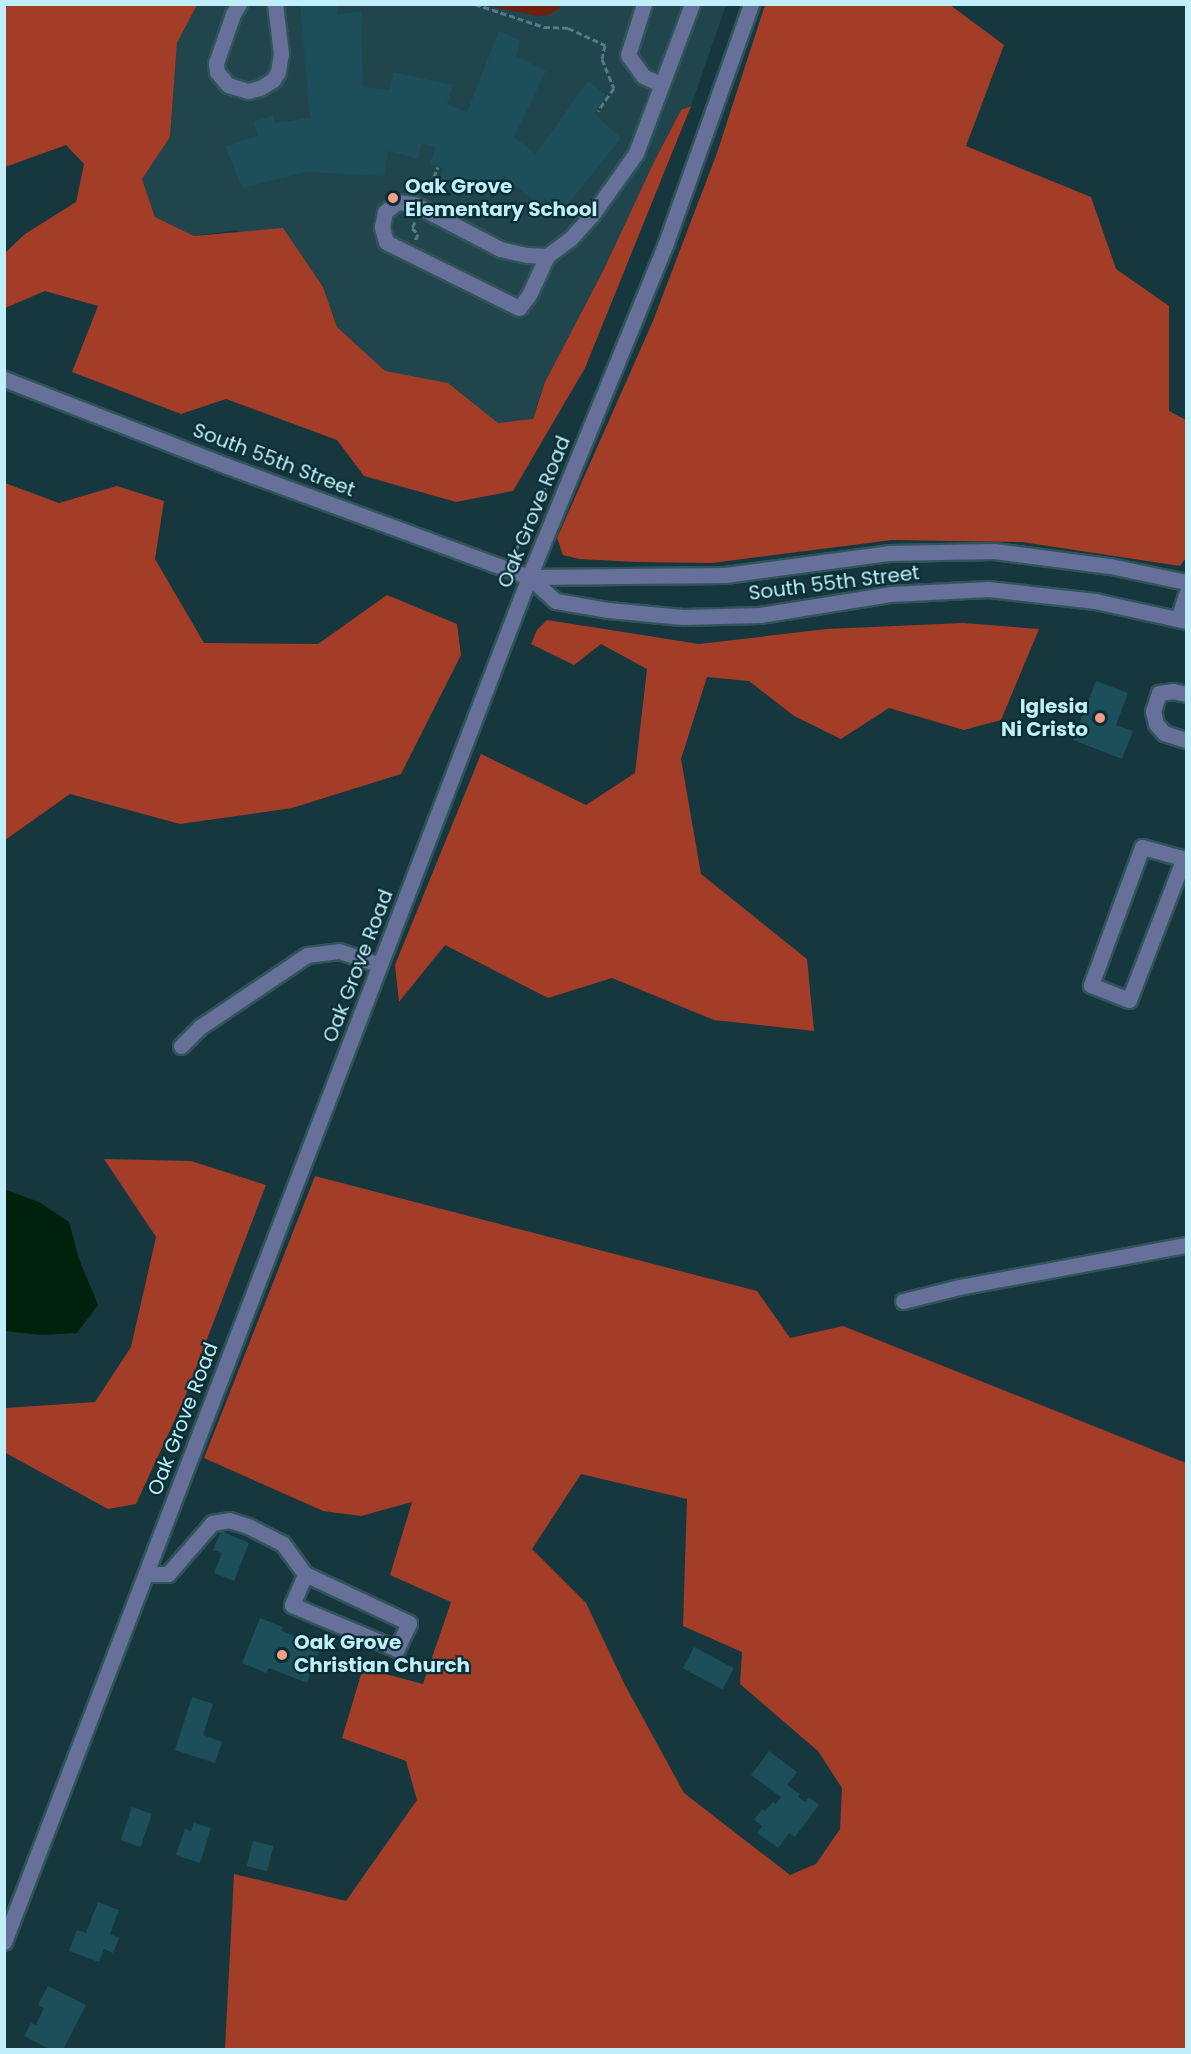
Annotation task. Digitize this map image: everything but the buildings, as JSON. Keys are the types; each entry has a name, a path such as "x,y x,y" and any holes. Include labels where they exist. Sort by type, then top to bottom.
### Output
{"street":[{"path":"239,4 233,14 216,63 217,72 228,85 248,91 260,88 273,80 278,72 281,54 275,4"},
{"path":"644,4 628,55 642,76 660,84"},
{"path":"547,256 526,255 501,249 414,204 397,202 385,212 382,227 386,242 519,308 529,296 547,256 571,238 592,215 636,153 660,84 692,4"},
{"name":"Oak Grove Road","path":"4,1942 529,577 666,243 751,4"},
{"name":"South 55th Street","path":"4,379 238,470 529,577 725,575 889,553 994,551 1110,566 1186,582"},
{"name":"South 55th Street","path":"529,577 556,601 608,610 683,617 760,615 891,594 988,589 1095,601 1182,620"},
{"path":"1182,620 1186,594"},
{"path":"1186,694 1173,691 1159,693 1152,711 1156,724 1164,733 1186,740"},
{"path":"1142,847 1185,859 1129,1000 1091,985 1142,847"},
{"path":"180,1046 200,1027 307,955 339,951 380,965"},
{"path":"903,1301 959,1287 1186,1245"},
{"path":"146,1574 168,1574 212,1523 229,1520 248,1526 283,1544 305,1574 409,1623 397,1649 292,1605 305,1574"}],"path":[{"path":"474,4 544,27 568,28 604,45 602,59 614,88 598,111"},
{"path":"516,550 560,457"}],"shaded area":[{"path":"5,4 197,5 177,43 170,137 142,179 155,217 194,236 283,228 323,287 337,327 385,371 448,383 498,423 533,419 545,382 603,271 653,164 681,110 691,106 585,368 513,491 456,502 364,476 337,440 226,399 181,414 72,372 98,306 45,291 5,308 5,253 25,234 76,202 84,164 66,145 5,167"},
{"path":"563,4 549,15 538,16 485,5"},
{"name":"Oak Grove Elementary School","path":"197,5 726,5 691,106 681,110 653,164 603,271 545,382 532,420 498,423 448,383 385,372 337,327 323,287 237,230 194,236 155,217 142,179 170,137 177,43"},
{"path":"765,5 950,5 1004,45 966,146 1091,197 1116,269 1169,306 1169,411 1186,420 1186,558 1180,566 1022,542 892,540 712,563 579,559 563,555 557,538 653,321 717,153"},
{"path":"5,483 59,503 117,486 164,501 155,559 204,643 318,644 387,595 457,624 461,655 401,774 292,808 180,824 70,794 5,840"},
{"path":"547,620 699,644 827,629 963,623 1039,629 1001,720 964,730 889,708 841,739 794,716 749,681 707,677 681,759 701,874 807,959 814,1031 714,1020 612,978 548,998 445,945 399,1002 395,965 481,754 586,805 635,773 647,669 601,644 574,665 531,644 537,630"},
{"path":"104,1159 191,1161 266,1185 183,1402 136,1504 108,1509 4,1452 5,1408 95,1402 131,1347 156,1237"},
{"path":"315,1176 757,1291 790,1338 843,1326 1186,1463 1186,2049 225,2049 234,1874 346,1901 417,1800 406,1761 342,1738 363,1668 423,1684 451,1602 390,1575 412,1502 361,1516 323,1511 204,1458","holes":["581,1474 687,1499 683,1626 742,1652 740,1684 818,1751 842,1788 840,1829 816,1864 790,1875 684,1793 625,1685 586,1603 532,1549"]},
{"path":"4,1189 39,1202 69,1222 79,1259 98,1305 77,1333 43,1335 5,1331"}],"place":[{"name":"Oak Grove Elementary School","path":"393,198"},
{"name":"Iglesia Ni Cristo","path":"1100,718"},
{"name":"Oak Grove Christian Church","path":"282,1655"}]}
